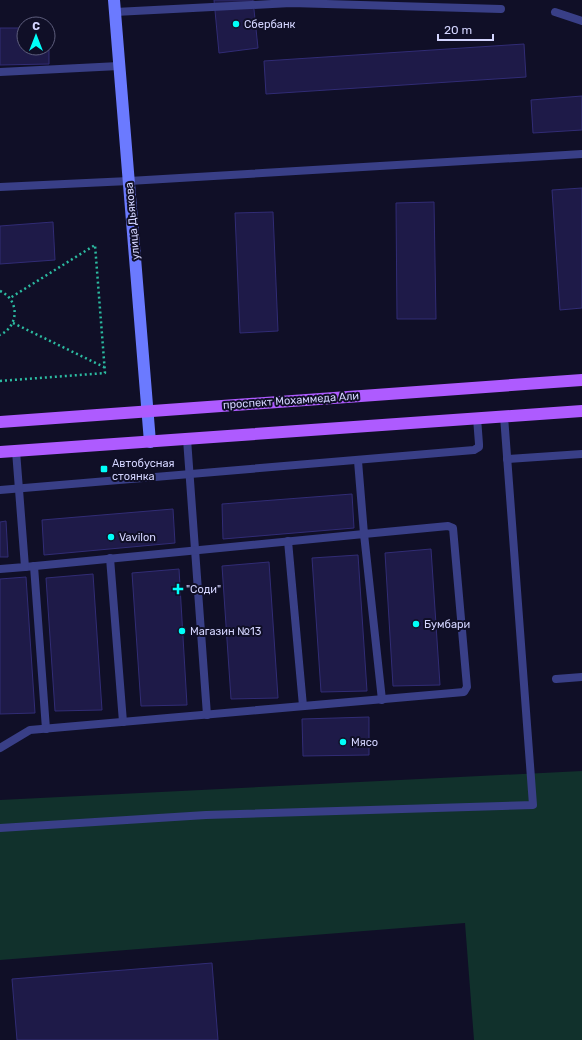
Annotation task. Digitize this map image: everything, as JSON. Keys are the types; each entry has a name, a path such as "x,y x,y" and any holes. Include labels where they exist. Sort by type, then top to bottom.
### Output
{"main road":[{"name":"проспект Мохаммеда Али","path":"0,422 582,380"},
{"path":"0,452 582,411"}],"street":[{"name":"улица Дьякова","path":"114,6 150,442"}],"lane":[{"path":"114,6 292,3 501,9"},
{"path":"555,12 582,21"},
{"path":"0,72 119,66"},
{"path":"0,187 129,181 582,154"},
{"path":"0,828 206,815 533,805 504,416"},
{"path":"0,490 358,461 474,450 479,447 477,418"},
{"path":"187,439 207,715"},
{"path":"16,451 25,567"},
{"path":"507,460 582,454"},
{"path":"358,461 364,534 382,700"},
{"path":"0,569 448,526 454,531 466,690 462,693 27,731 0,748"},
{"path":"288,541 303,706"},
{"path":"110,558 123,722"},
{"path":"34,566 46,729"},
{"path":"556,679 582,677"}],"path":[{"path":"0,381 105,373 95,245 10,298"},
{"path":"0,291 10,298 15,310 13,323 10,328 0,335"},
{"path":"13,323 105,367"}],"green space":[{"path":"582,771 582,1040 474,1040 465,923 0,960 0,800"}],"building":[{"name":"Сбербанк","path":"214,0 253,0 258,48 219,53"},
{"path":"0,28 16,28 16,56 49,56 49,64 0,65"},
{"path":"524,44 526,77 266,94 264,61"},
{"path":"582,96 582,130 533,133 531,100"},
{"path":"582,188 582,308 560,310 552,190"},
{"path":"434,202 436,319 397,319 396,203"},
{"path":"273,212 278,331 240,333 235,213"},
{"path":"53,222 55,260 0,264 0,226"},
{"path":"352,494 354,528 223,539 222,504"},
{"path":"173,509 175,543 44,555 42,520"},
{"path":"6,521 8,557 0,557 0,522"},
{"path":"431,549 440,685 393,686 385,553"},
{"path":"358,555 367,691 321,692 312,558"},
{"path":"269,562 278,698 231,699 222,566"},
{"path":"179,569 187,705 141,706 132,573"},
{"path":"93,574 102,710 55,711 46,578"},
{"path":"26,577 35,713 0,714 0,579"},
{"path":"369,717 369,755 303,756 302,719"},
{"path":"212,963 218,1040 17,1040 12,979"}],"place":[{"name":"Сбербанк","path":"236,24"},
{"name":"Автобусная стоянка","path":"104,469"},
{"name":"Vavilon","path":"111,537"},
{"name":"\"Соди\"","path":"178,589"},
{"name":"Бумбари","path":"416,624"},
{"name":"Магазин №13","path":"182,631"},
{"name":"Мясо","path":"343,742"}]}
